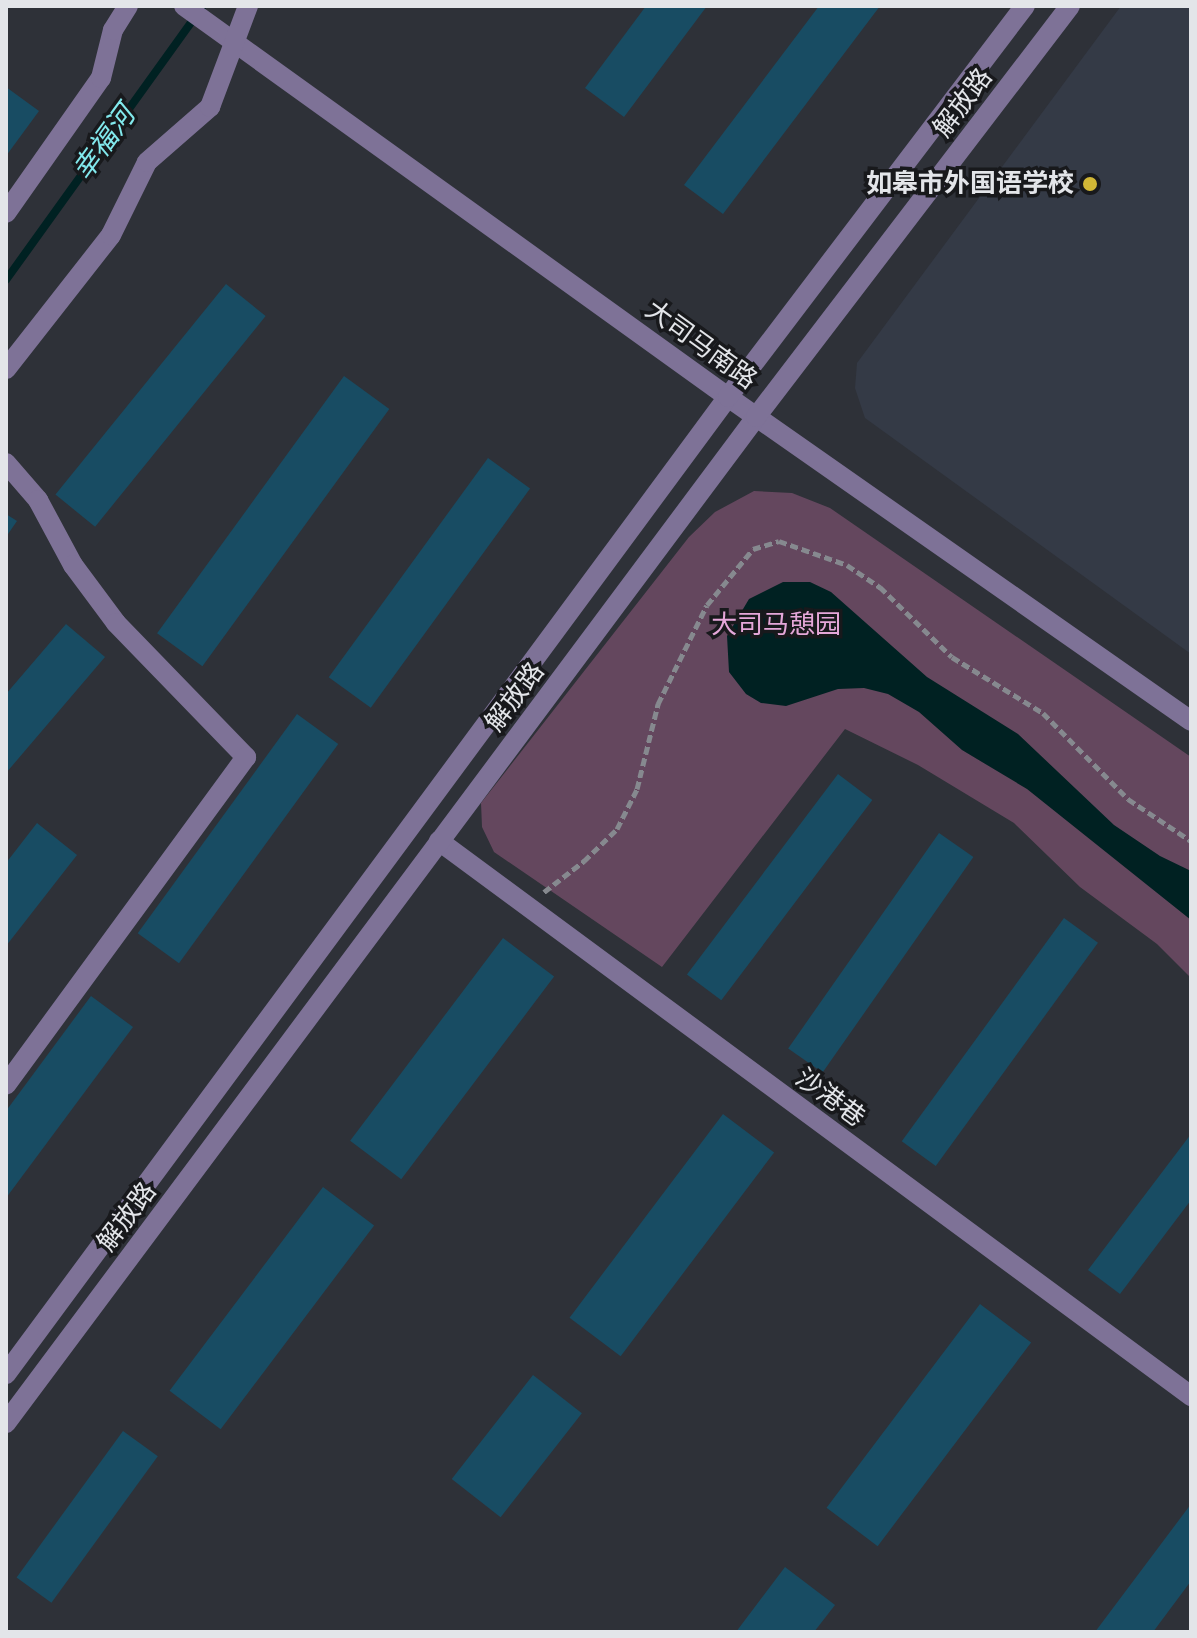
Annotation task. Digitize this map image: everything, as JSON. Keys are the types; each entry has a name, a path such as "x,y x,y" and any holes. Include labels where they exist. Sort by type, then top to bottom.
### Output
{"street":[{"path":"6,213 101,78 113,30 128,6"},
{"name":"大司马南路","path":"184,6 756,417 1191,721"},
{"path":"6,369 111,235 147,162 210,107 248,6"},
{"name":"解放路","path":"6,1423 756,417 1070,6"},
{"name":"解放路","path":"6,1374 1017,9"},
{"path":"6,463 38,500 73,565 116,623 246,757 6,1085"},
{"name":"沙港巷","path":"439,841 1191,1396"}],"path":[{"path":"530,909 551,883 584,861 617,829 637,789 658,704 707,605 753,549 779,541 847,565 880,587 952,657 1043,713 1128,799 1191,841"}],"shaded area":[{"name":"如皋市外国语学校","path":"1121,6 1191,6 1191,654 865,418 855,388 857,363"},
{"path":"783,582 810,582 831,592 927,677 1018,734 1114,825 1160,856 1191,871 1191,920 1027,789 962,750 919,712 888,694 864,688 838,689 786,706 761,703 746,694 729,672 727,636 749,599"}],"green space":[{"name":"大司马憩园","path":"754,491 792,493 830,508 1191,757 1191,978 1157,944 1080,887 1014,823 918,765 845,729 662,967 494,852 482,827 481,803 689,537 715,512"}],"building":[{"path":"646,6 707,6 624,117 585,88"},
{"path":"819,6 880,6 723,214 684,185"},
{"path":"6,87 39,111 6,156"},
{"path":"226,284 266,316 95,527 55,495"},
{"path":"344,376 389,409 202,666 157,633"},
{"path":"488,458 530,489 371,708 329,677"},
{"path":"6,514 17,521 6,537"},
{"path":"66,624 105,657 6,773 6,694"},
{"path":"297,714 338,744 179,963 138,933"},
{"path":"838,774 872,800 721,1000 687,974"},
{"path":"37,823 77,855 6,946 6,863"},
{"path":"939,833 973,857 823,1073 788,1048"},
{"path":"1064,918 1098,943 936,1166 902,1141"},
{"path":"503,938 554,977 401,1179 350,1141"},
{"path":"91,996 133,1027 6,1198 6,1111"},
{"path":"723,1114 774,1153 621,1356 570,1318"},
{"path":"1191,1134 1191,1200 1120,1294 1088,1270"},
{"path":"323,1187 374,1226 221,1429 170,1391"},
{"path":"980,1304 1031,1343 878,1546 827,1508"},
{"path":"533,1375 582,1413 501,1517 452,1479"},
{"path":"123,1431 158,1456 51,1603 17,1577"},
{"path":"1191,1504 1191,1581 1153,1632 1095,1632"},
{"path":"785,1567 835,1605 814,1632 736,1632"}],"waterway":[{"name":"幸福河","path":"6,280 203,6"}],"place":[{"name":"如皋市外国语学校","path":"1090,184"}]}
